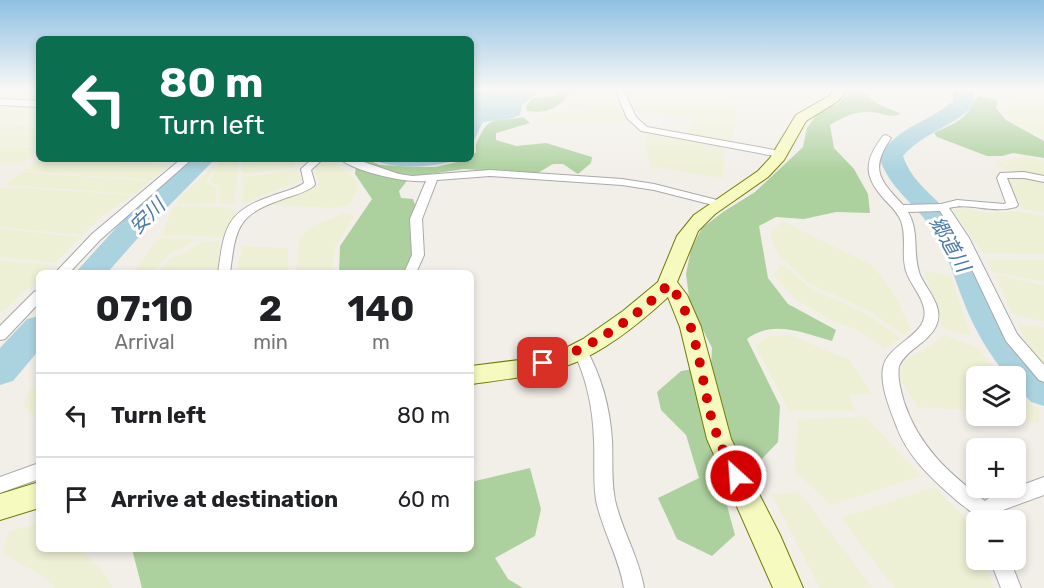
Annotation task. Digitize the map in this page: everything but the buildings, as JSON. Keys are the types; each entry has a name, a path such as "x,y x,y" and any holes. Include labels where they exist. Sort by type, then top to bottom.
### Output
{"street":[{"path":"631,116 644,129 780,154"},
{"path":"474,375 530,367 580,351 644,305 668,285 682,241 694,225 760,176 780,154 803,116"},
{"path":"886,138 874,158 874,177 908,221 911,267 931,307 932,321 922,335 894,359 890,368 892,382 907,434 918,450 979,510"},
{"path":"64,270 96,237 184,162"},
{"path":"225,270 233,230 242,214 310,184 306,169 314,162"},
{"path":"354,162 397,177 412,179 490,173 622,182 654,187 721,204"},
{"path":"901,209 939,207 956,203 1005,208 1012,205 1002,178 1004,175 1024,175 1044,179"},
{"path":"411,270 418,255 416,219 433,177"},
{"path":"939,207 963,238 1011,337 1044,376"},
{"path":"668,285 676,291 687,314 712,420 725,455 758,519 788,588"},
{"path":"0,335 36,299"},
{"path":"580,351 586,359 600,415 603,438 603,483 608,509 628,557 634,588"},
{"path":"0,485 36,472"},
{"path":"992,510 997,503 1044,486"},
{"path":"0,507 36,496"},
{"path":"1004,570 1011,588"}],"green space":[{"path":"0,116 36,116 36,125 0,123"},
{"path":"541,116 626,116 630,122 542,121"},
{"path":"677,116 736,116 732,141 690,134 691,118"},
{"path":"816,116 846,116 830,125 834,148 854,169 868,194 870,213 836,212 804,219 776,217 759,226 768,278 788,304 836,330 832,341 778,329 757,333 747,339 780,406 778,442 759,462 719,476 735,535 712,556 677,539 658,498 699,478 686,435 661,410 657,392 681,371 711,366 712,348 690,304 686,274 691,249 702,228 755,192 803,147 807,128"},
{"path":"964,116 1003,116 1044,141 1044,158 1013,153 987,156 937,137 934,133"},
{"path":"1008,116 1044,116 1044,138 1010,120"},
{"path":"523,117 530,123 496,133 496,140 516,146 546,143 592,157 591,163 578,174 563,164 553,164 536,174 464,169 410,177 399,191 401,198 413,199 417,217 412,256 406,270 339,270 340,246 372,199 355,174 357,162 436,167 458,162 474,162 477,141 485,128 493,121"},
{"path":"0,124 36,127 36,146 0,144"},
{"path":"648,134 724,148 723,178 650,166 645,140"},
{"path":"0,145 36,148 36,152 21,164 0,163"},
{"path":"1026,157 1044,161 1044,176 1006,170 995,162"},
{"path":"36,162 126,162 169,165 151,180 23,171"},
{"path":"220,162 238,162 235,204 219,203 220,186 209,182"},
{"path":"242,162 295,162 294,167 242,175"},
{"path":"334,162 355,179 359,189 348,205 336,208 272,205 315,187 320,182 314,173 316,165"},
{"path":"216,164 206,183 216,187 216,204 176,204 180,197"},
{"path":"296,170 302,180 242,204 242,177"},
{"path":"22,172 149,181 135,194 4,185"},
{"path":"1018,176 1044,181 1044,212 1023,209 1007,184 1009,177"},
{"path":"0,188 133,195 102,215 82,235 0,227"},
{"path":"177,206 224,207 236,211 223,237 162,235 172,209"},
{"path":"962,208 987,213 1016,211 1044,216 1044,254 983,253 952,211"},
{"path":"345,213 354,216 335,247 332,270 296,270 299,238 312,226"},
{"path":"782,221 872,265 895,295 911,330 903,335 870,311 809,283 778,255 770,234"},
{"path":"0,229 80,237 55,263 0,257"},
{"path":"159,238 195,239 187,246 172,252 155,270 134,270"},
{"path":"204,241 220,241 217,270 159,270 171,258"},
{"path":"242,246 288,248 288,270 237,270"},
{"path":"0,260 51,265 46,270 36,270 36,280 4,311 0,311"},
{"path":"988,260 1044,260 1044,282 992,272"},
{"path":"781,264 813,290 867,314 900,338 885,349 860,331 834,322 795,299 774,275"},
{"path":"923,270 951,277 971,336 942,328 939,312"},
{"path":"996,275 1044,285 1044,322 1011,313"},
{"path":"1017,324 1044,327 1044,363 1029,346"},
{"path":"790,335 850,360 872,394 849,395 855,411 789,411 755,345 770,336"},
{"path":"944,335 978,348 992,366 966,366 966,410 917,407 899,378 903,361"},
{"path":"36,383 36,418 24,407 27,394"},
{"path":"1026,399 1040,410 1039,423 1026,421"},
{"path":"865,416 921,476 831,505 794,470 798,420"},
{"path":"530,468 541,509 535,536 495,558 508,579 523,588 142,588 133,552 474,552 474,481"},
{"path":"934,487 966,522 966,570 986,570 994,588 894,588 841,518"},
{"path":"799,492 873,588 820,588 771,494"},
{"path":"36,524 36,552 83,552 102,570 113,588 54,588 45,577 2,554 9,531"}],"water":[{"path":"474,116 517,116 483,122 475,139"},
{"path":"378,162 448,162 416,166"}],"waterway":[{"name":"郷道川","path":"947,116 908,137 891,156 894,167 899,177 936,215 950,235 987,319 1005,349 1044,391"},
{"name":"安川","path":"93,270 135,224 200,162"},
{"name":"安川","path":"0,371 36,331"}],"route":[{"path":"543,363 580,351 599,339 668,285 676,291 687,314 712,420 725,455 736,476"}]}
